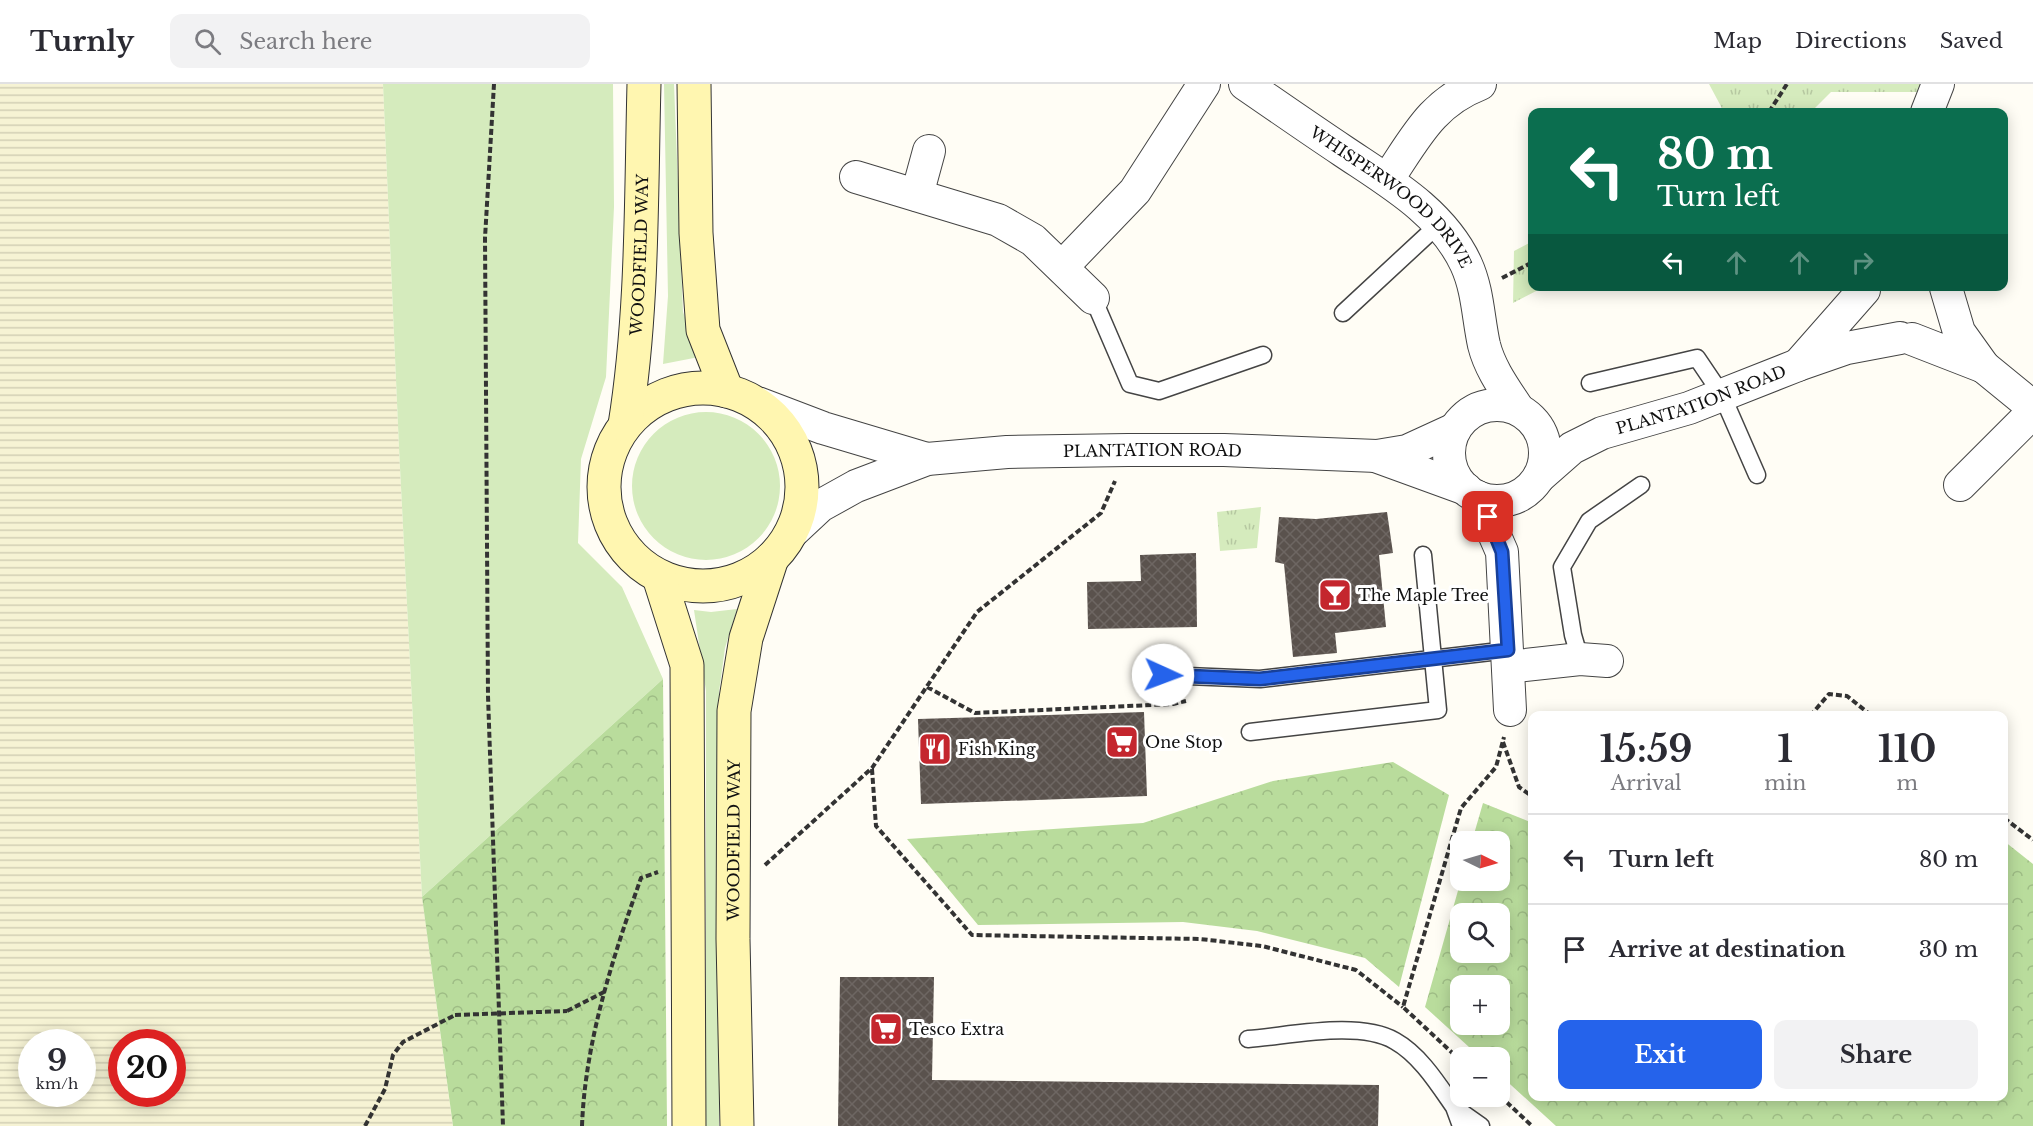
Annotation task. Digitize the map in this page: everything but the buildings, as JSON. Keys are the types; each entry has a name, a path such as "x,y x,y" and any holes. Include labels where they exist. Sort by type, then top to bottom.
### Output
{"street":[{"name":"WOODFIELD WAY","path":"625,425 634,369 639,300 644,84"},
{"path":"694,84 696,233 703,330 727,391"},
{"path":"1062,267 1135,191 1204,84"},
{"name":"WHISPERWOOD DRIVE","path":"1245,84 1387,180 1439,224 1454,241 1467,266 1475,292 1484,345 1497,377 1524,414"},
{"path":"1387,180 1434,111 1461,91 1480,84"},
{"path":"1929,108 1938,84"},
{"path":"917,195 929,151"},
{"path":"856,177 998,220 1033,240 1093,298"},
{"name":"PLANTATION ROAD","path":"1798,365 1861,291"},
{"path":"1864,291 1863,304 1872,324 1891,337 1906,338 1984,367"},
{"path":"1906,338 1931,331 1942,318 1947,304 1946,291"},
{"path":"1947,291 1959,332 1984,367 2033,407"},
{"name":"PLANTATION ROAD","path":"1532,484 1572,448 1602,433 1689,408 1847,348 1906,338"},
{"name":"WHISPERWOOD DRIVE","path":"1461,422 1477,384 1484,345"},
{"path":"704,388 727,391 760,404 783,430 796,453 801,483 798,512 781,546 744,578 710,586 676,583 659,576 631,556 612,528 603,489 609,455 625,425 640,410 670,393 704,388"},
{"name":"PLANTATION ROAD","path":"760,404 824,428 927,459"},
{"path":"1502,552 1472,493 1455,476 1449,459 1450,443 1461,422 1484,406 1500,405 1524,414 1540,431 1544,443 1544,464 1514,512 1502,552 1510,710"},
{"path":"1960,485 2033,412"},
{"name":"PLANTATION ROAD","path":"1524,414 1581,431 1602,433"},
{"name":"PLANTATION ROAD","path":"781,546 820,506 856,486 927,459 1007,452 1128,450 1224,450 1377,456 1407,451 1461,422"},
{"name":"PLANTATION ROAD","path":"1377,456 1418,470 1472,493"},
{"path":"1472,493 1501,501 1532,484"},
{"name":"WOODFIELD WAY","path":"737,1126 733,864 734,711 746,638 781,546"},
{"path":"659,576 687,665 689,1126"},
{"path":"1508,659 1594,660"}],"lane":[{"path":"1343,313 1439,224"},
{"path":"1093,298 1130,384 1159,391 1263,355"},
{"path":"1590,383 1697,358 1722,395 1757,475"},
{"path":"1594,660 1573,634 1562,567 1589,521 1641,485"},
{"path":"1250,732 1438,710 1423,555"},
{"path":"1163,675 1260,679 1434,659 1508,659"},
{"path":"1248,1039 1350,1030 1376,1034 1395,1041 1409,1052 1450,1102"},
{"path":"1454,1107 1461,1126"},
{"path":"1454,1107 1481,1126"}],"path":[{"path":"494,84 485,238 488,696 503,1126"},
{"path":"1772,108 1787,84"},
{"path":"733,864 765,866 872,768 977,612 1101,513 1128,450"},
{"path":"927,687 975,713 1173,704 1195,698"},
{"path":"1814,711 1829,694 1847,696 1866,711"},
{"path":"1403,1007 1461,808 1496,767 1510,710"},
{"path":"1503,741 1519,787 1528,793"},
{"path":"872,768 876,826 972,935 1200,939 1262,946 1356,970 1403,1007 1450,1051"},
{"path":"2008,821 2033,840"},
{"path":"582,1126 584,1092 604,992 641,878 688,861"},
{"path":"365,1126 385,1089 393,1055 403,1042 455,1015 567,1011 604,992"},
{"path":"1510,1105 1532,1126"}],"shaded area":[{"path":"0,84 383,84 422,897 453,1126 0,1126"}],"green space":[{"path":"383,84 613,84 614,207 606,377 581,459 578,543 622,587 663,679 422,897 399,448"},
{"path":"664,84 674,84 683,312 699,357 663,364 668,296"},
{"path":"1709,84 1923,84 1918,92 1831,92 1815,108 1722,108"},
{"path":"1528,244 1528,291 1536,291 1513,303 1514,251"},
{"path":"706,412 734,417 747,424 758,434 768,445 775,458 780,486 775,514 768,527 758,538 747,548 734,555 706,560 678,555 665,548 654,538 644,527 637,514 632,486 637,458 644,445 654,434 665,424 678,417"},
{"path":"1261,507 1257,548 1220,551 1217,512"},
{"path":"737,609 725,648 719,692 719,1126 706,1126 706,691 694,610 711,612"},
{"path":"663,679 667,1126 453,1126 422,897"},
{"path":"1393,762 1449,795 1399,987 1365,958 1257,931 1183,922 978,925 907,839 1143,823 1273,781"},
{"path":"1483,803 1528,821 1528,1100 1510,1084 1510,1047 1469,1047 1456,1035 1510,1035 1510,975 1450,975 1450,1030 1425,1007 1450,919 1450,963 1510,963 1510,903 1454,903 1458,891 1510,891 1510,831 1475,831"},
{"path":"2008,844 2033,864 2033,1126 1556,1126 1529,1101 2008,1101"}],"place":[{"name":"The Maple Tree","path":"1335,595"},
{"name":"One Stop","path":"1122,742"},
{"name":"Fish King","path":"935,749"},
{"name":"Tesco Extra","path":"886,1029"}],"route":[{"path":"1163,675 1260,679 1508,650 1502,552 1488,517"}]}
